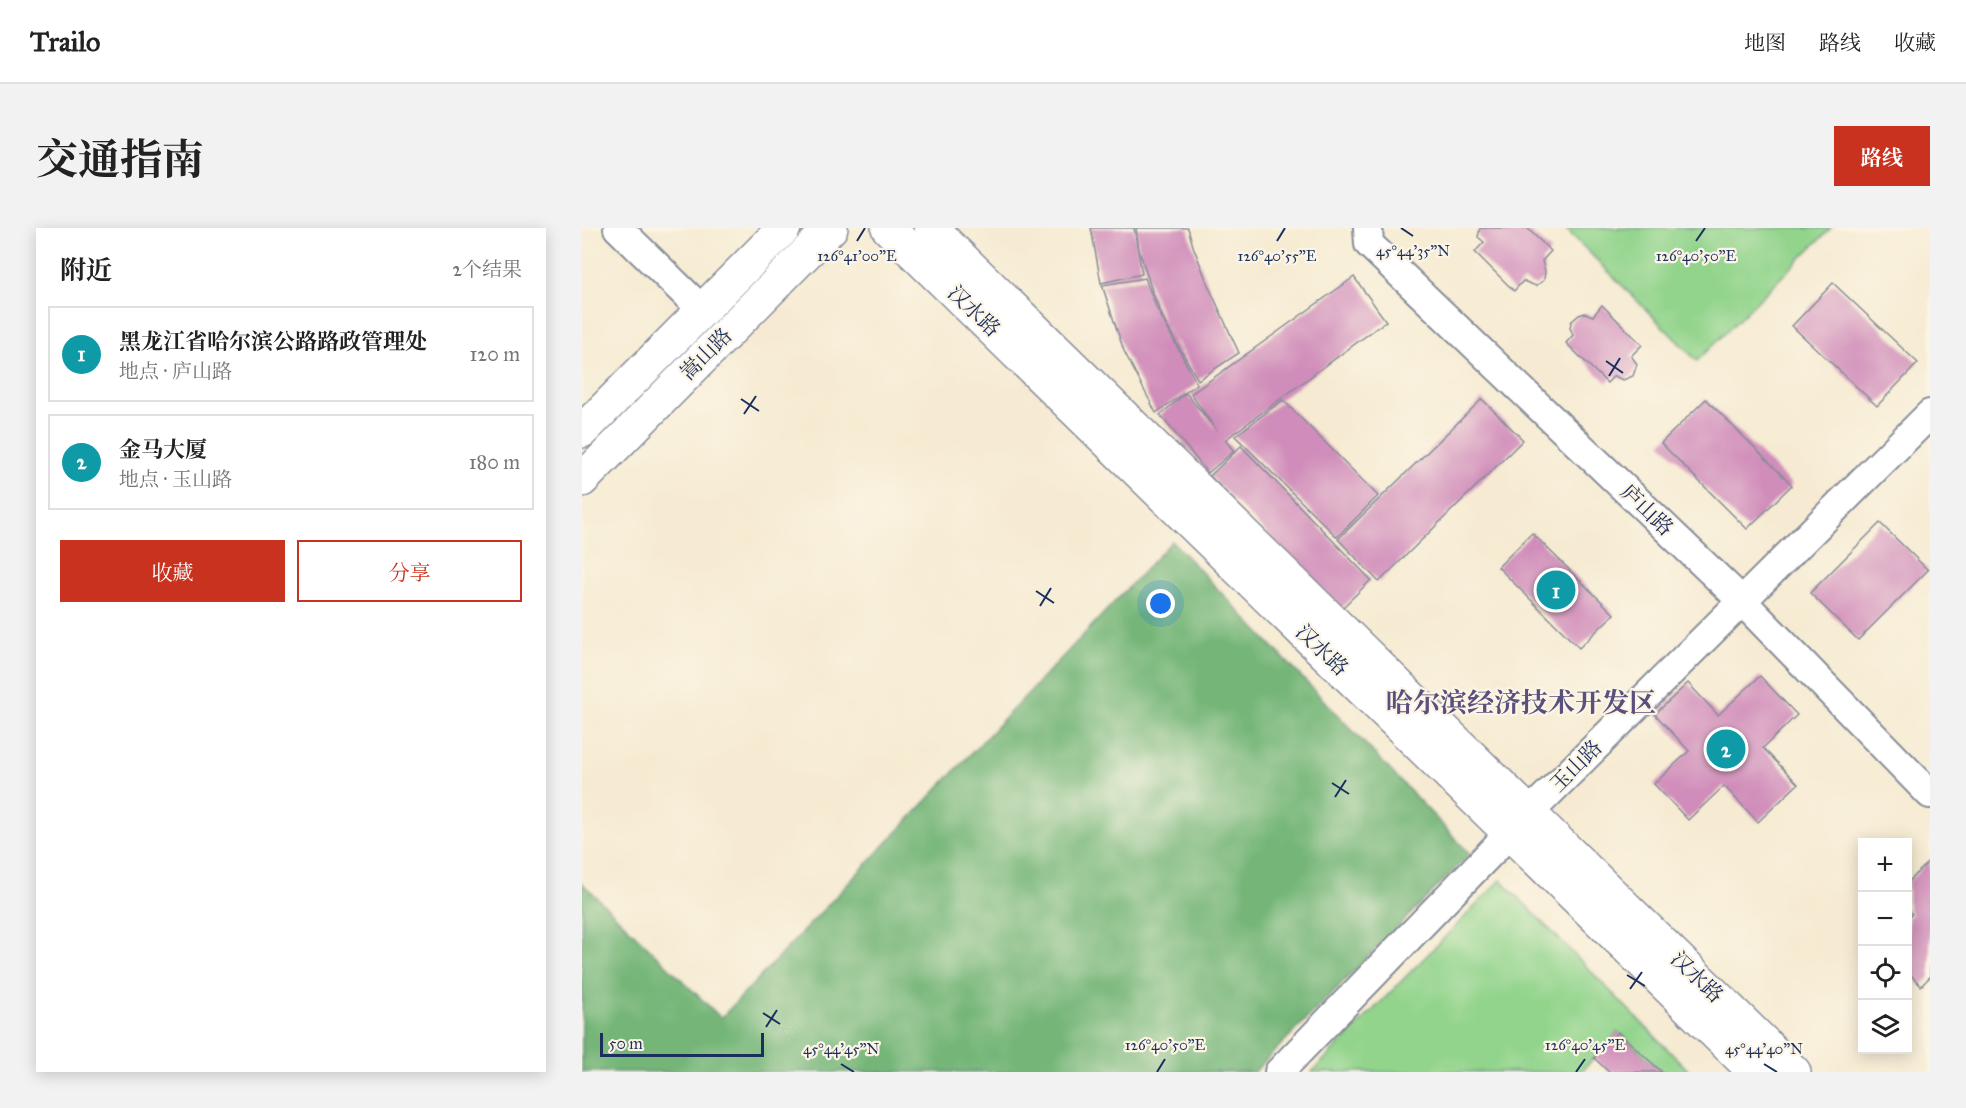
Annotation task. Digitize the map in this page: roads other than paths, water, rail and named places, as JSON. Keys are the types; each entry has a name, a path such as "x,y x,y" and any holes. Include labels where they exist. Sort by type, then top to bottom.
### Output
{"main road":[{"name":"嵩山路","path":"582,431 784,228"},
{"name":"嵩山路","path":"582,480 831,228"},
{"name":"汉水路","path":"888,228 1520,823 1794,1072"},
{"name":"汉水路","path":"930,228 1520,823 1755,1072"}],"street":[{"path":"618,228 702,310"},
{"name":"庐山路","path":"1368,228 1369,244 1741,600 1930,794"},
{"name":"玉山路","path":"1280,1072 1520,823 1930,414"}],"place":[{"name":"黑龙江省哈尔滨公路路政管理处","path":"1556,590"},
{"name":"金马大厦","path":"1726,749"}],"district":[{"name":"哈尔滨经济技术开发区","path":"1521,702"}]}
